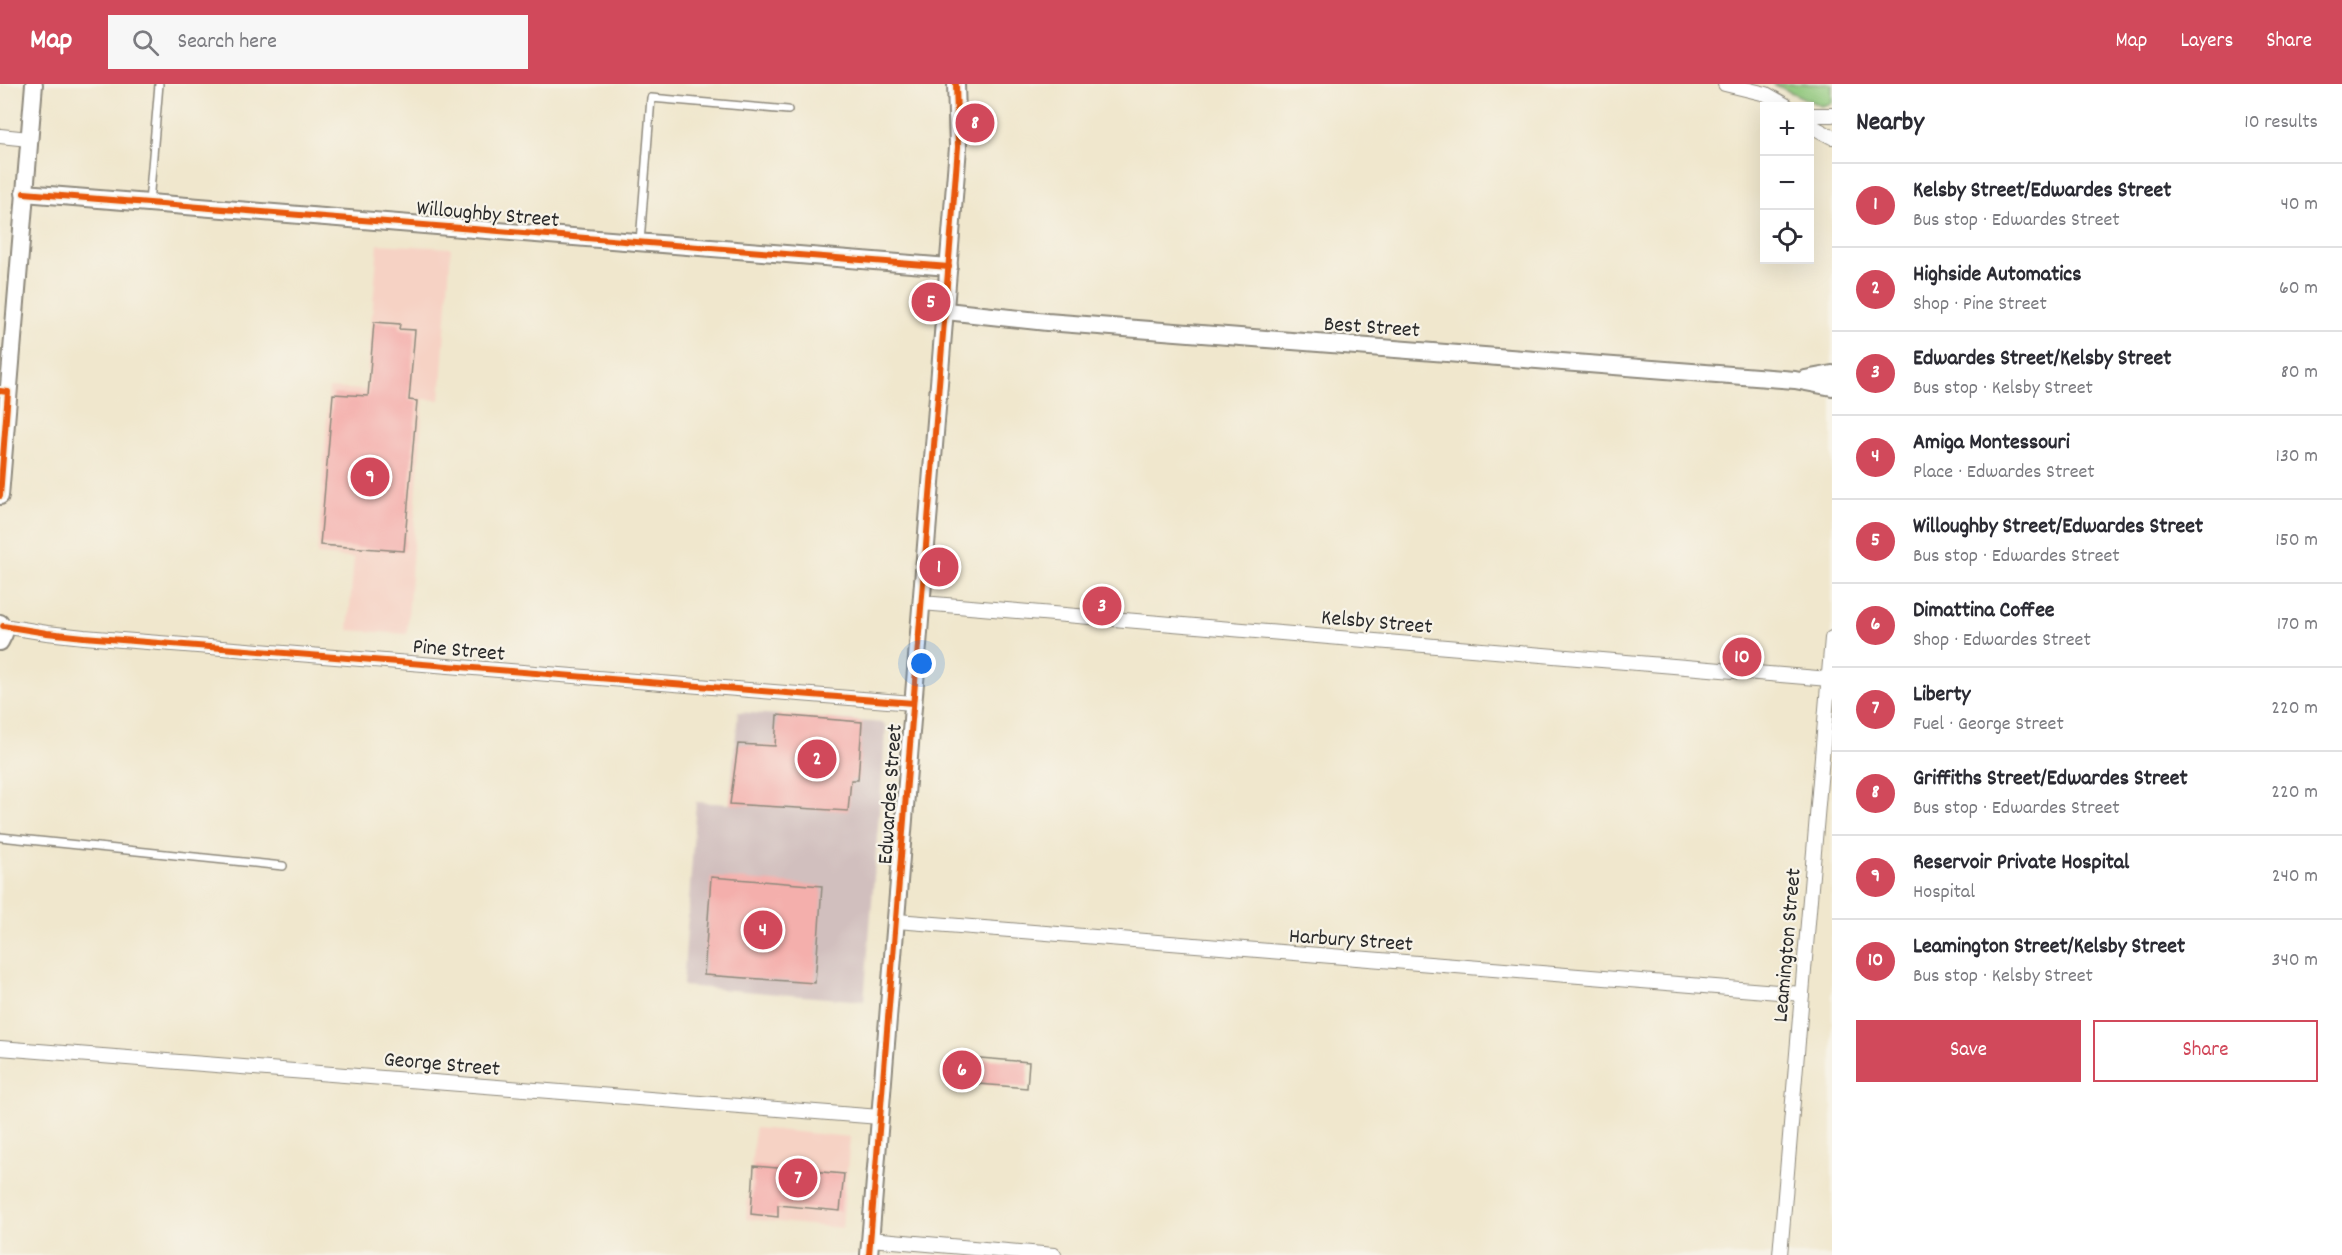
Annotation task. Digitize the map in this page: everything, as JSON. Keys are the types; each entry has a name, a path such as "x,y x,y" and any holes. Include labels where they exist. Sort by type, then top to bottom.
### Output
{"street":[{"path":"0,496 4,392 34,84"},
{"name":"Edwardes Street","path":"870,1247 949,267 958,139 956,84"},
{"name":"Edwardes Street","path":"958,139 968,84"},
{"path":"1725,84 1766,94 1781,102"},
{"path":"1814,115 1832,115"},
{"path":"1814,127 1832,137"},
{"path":"0,136 29,139"},
{"name":"Willoughby Street","path":"24,193 949,267"},
{"name":"Best Street","path":"945,311 1047,322 1795,380"},
{"path":"1795,380 1832,374"},
{"path":"1795,380 1832,387"},
{"name":"Kelsby Street","path":"922,603 1829,679"},
{"name":"Pine Street","path":"1,629 913,703"},
{"name":"Leamington Street","path":"1780,1255 1832,638"},
{"name":"Harbury Street","path":"897,921 1802,994"},
{"name":"George Street","path":"0,1048 880,1117"},
{"path":"870,1247 1054,1255"}],"lane":[{"path":"149,203 159,84"},
{"path":"640,242 651,98 788,110"},
{"path":"0,837 283,866"}],"shaded area":[{"path":"378,244 451,248 440,400 423,399 407,634 348,630 354,558 317,555 329,388 366,390"},
{"path":"738,712 883,723 886,726 864,1001 683,986 696,802 730,804"},
{"path":"755,1128 850,1137 842,1228 746,1219"}],"green space":[{"path":"1773,84 1832,84 1832,103 1821,106"}],"building":[{"path":"374,322 400,324 399,329 415,330 409,400 417,401 404,551 320,545 333,394 368,396"},
{"path":"777,715 862,722 858,780 851,780 848,811 730,804 738,744 775,746"},
{"path":"711,877 822,886 815,983 704,975"},
{"path":"956,1056 1029,1062 1027,1088 954,1082"},
{"path":"754,1166 844,1174 840,1211 778,1205 778,1217 751,1214"}],"cycle path":[{"path":"869,1255 958,147 956,84"},
{"path":"24,193 949,267"},
{"path":"0,391 8,392 0,496"},
{"path":"3,626 84,637 913,703"}],"place":[{"name":"Griffiths Street/Edwardes Street","path":"975,123"},
{"name":"Willoughby Street/Edwardes Street","path":"931,302"},
{"name":"Reservoir Private Hospital","path":"370,477"},
{"name":"Kelsby Street/Edwardes Street","path":"939,567"},
{"name":"Edwardes Street/Kelsby Street","path":"1102,606"},
{"name":"Leamington Street/Kelsby Street","path":"1742,657"},
{"name":"Highside Automatics","path":"817,759"},
{"name":"Amiga Montessouri","path":"763,930"},
{"name":"Dimattina Coffee","path":"962,1070"},
{"name":"Liberty","path":"798,1178"}]}
